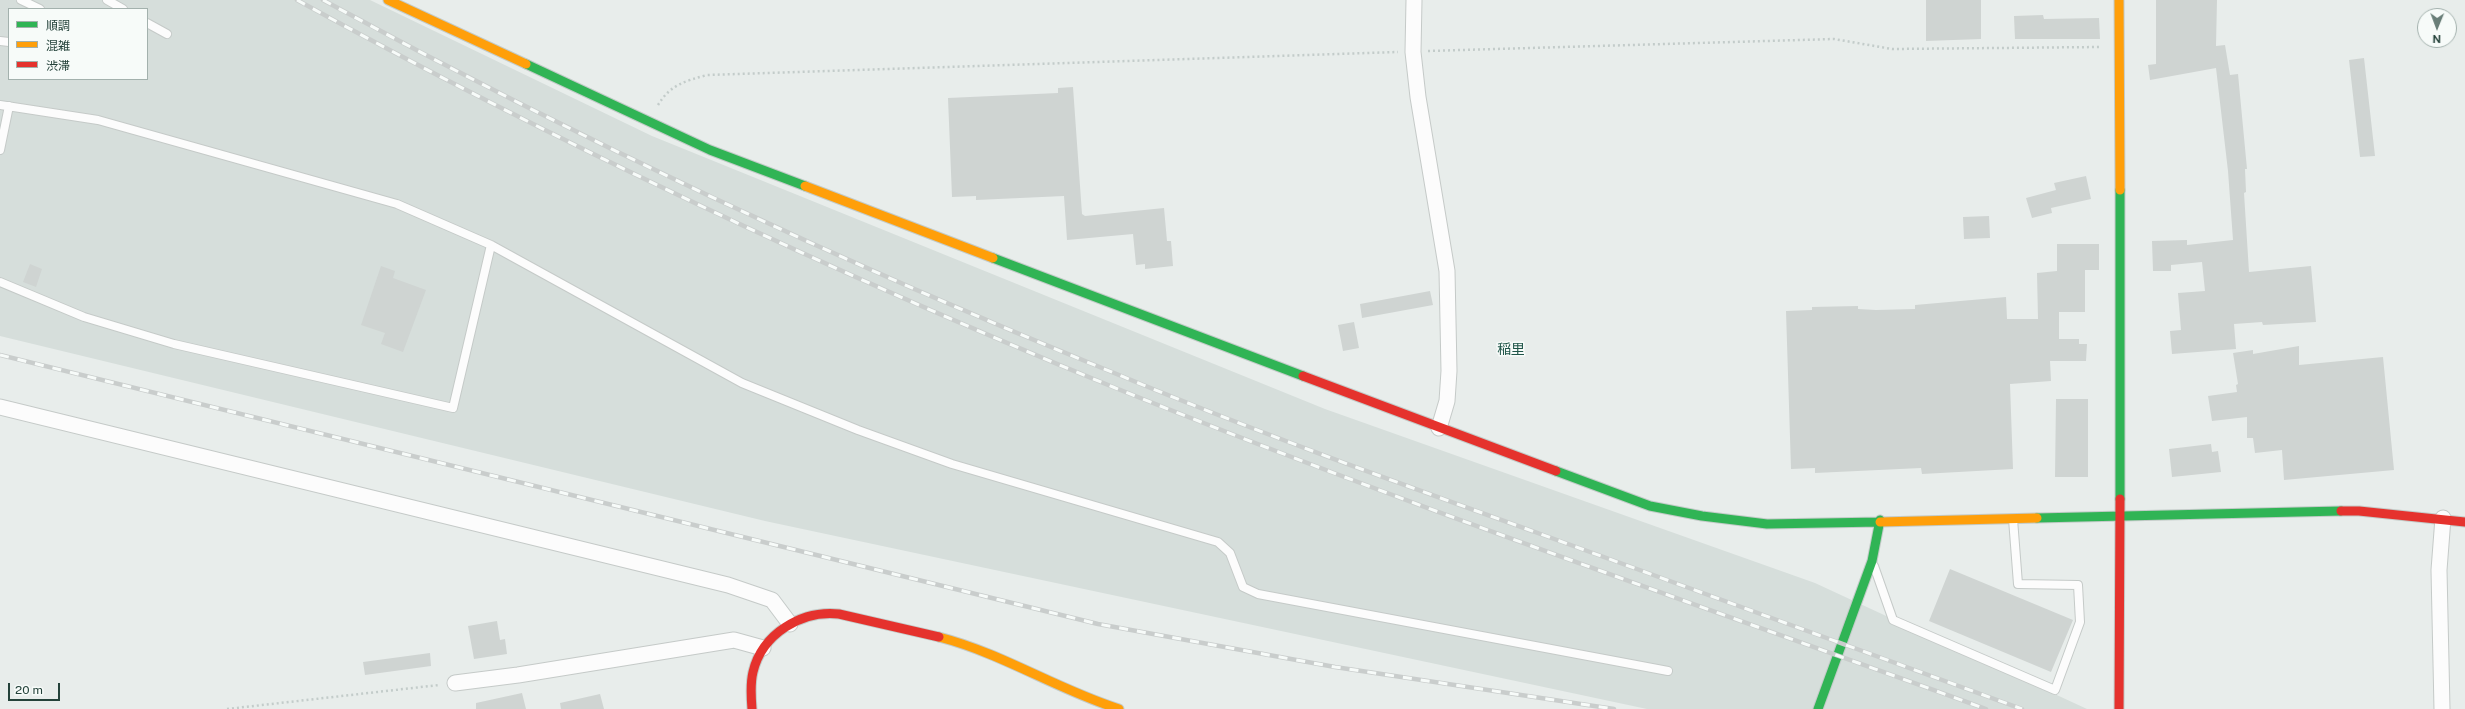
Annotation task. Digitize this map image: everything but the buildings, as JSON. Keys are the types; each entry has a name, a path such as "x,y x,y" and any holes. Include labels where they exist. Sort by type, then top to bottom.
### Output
{"street":[{"path":"388,0 710,150 1439,428 1650,506 1710,517 1767,524 1880,520 2119,517 2242,512 2359,511 2443,518 2465,522"},
{"path":"1414,0 1413,52 1418,97 1447,271 1450,371 1447,401 1439,428"},
{"path":"2119,0 2119,709"},
{"path":"0,406 728,585 772,600 790,624"},
{"path":"2442,709 2440,570 2443,518"},
{"path":"1818,709 1872,561 1880,520"},
{"path":"752,709 752,670 763,648 775,633 801,618 818,613 841,615 962,644 1042,676 1066,690 1119,709"},
{"path":"456,683 525,674 734,640 763,648"}],"lane":[{"path":"21,0 38,8"},
{"path":"107,0 121,8"},
{"path":"148,24 167,34"},
{"path":"0,105 98,120 389,202 491,245 742,383 851,427 952,464 1218,542 1230,553 1243,587 1258,594 1668,671"},
{"path":"0,150 9,106"},
{"path":"0,282 84,317 174,344 453,408 491,245"},
{"path":"1872,561 1893,620 2055,690 2080,622 2078,585 2018,584 2013,518"}],"path":[{"path":"649,121 666,92 681,82 707,75 1834,39 1892,49 2120,47"},
{"path":"227,709 456,683"}],"shaded area":[{"path":"0,0 370,0 652,136 1325,409 1815,583 2087,709 1647,709 765,521 0,336"}],"railway":[{"path":"297,0 396,54 497,106 699,205 802,253 1009,344 1221,430 1438,512 1986,709"},
{"path":"323,0 518,102 715,199 916,290 1017,333 1222,417 1326,456 2022,709"},
{"path":"0,355 1098,624 1335,667 1614,709"}],"traffic: fast":[{"path":"526,64 710,150 805,186"},
{"path":"2120,190 2120,499"},
{"path":"993,258 1303,376"},
{"path":"1556,471 1650,506 1702,516 1767,524 1880,522"},
{"path":"2037,518 2341,511"},
{"path":"1818,709 1872,561 1880,520"}],"traffic: slow":[{"path":"388,0 526,64"},
{"path":"2119,0 2120,190"},
{"path":"805,186 993,258"},
{"path":"1880,522 2037,518"},
{"path":"939,637 986,653 1073,692 1119,709"}],"traffic: jam":[{"path":"1303,376 1556,471"},
{"path":"2119,709 2120,499"},
{"path":"2341,511 2359,511 2465,522"},
{"path":"752,709 751,681 758,658 765,646 774,636 785,627 797,621 811,616 839,614 939,637"}],"district":[{"name":"稲里","path":"1511,350"}]}
